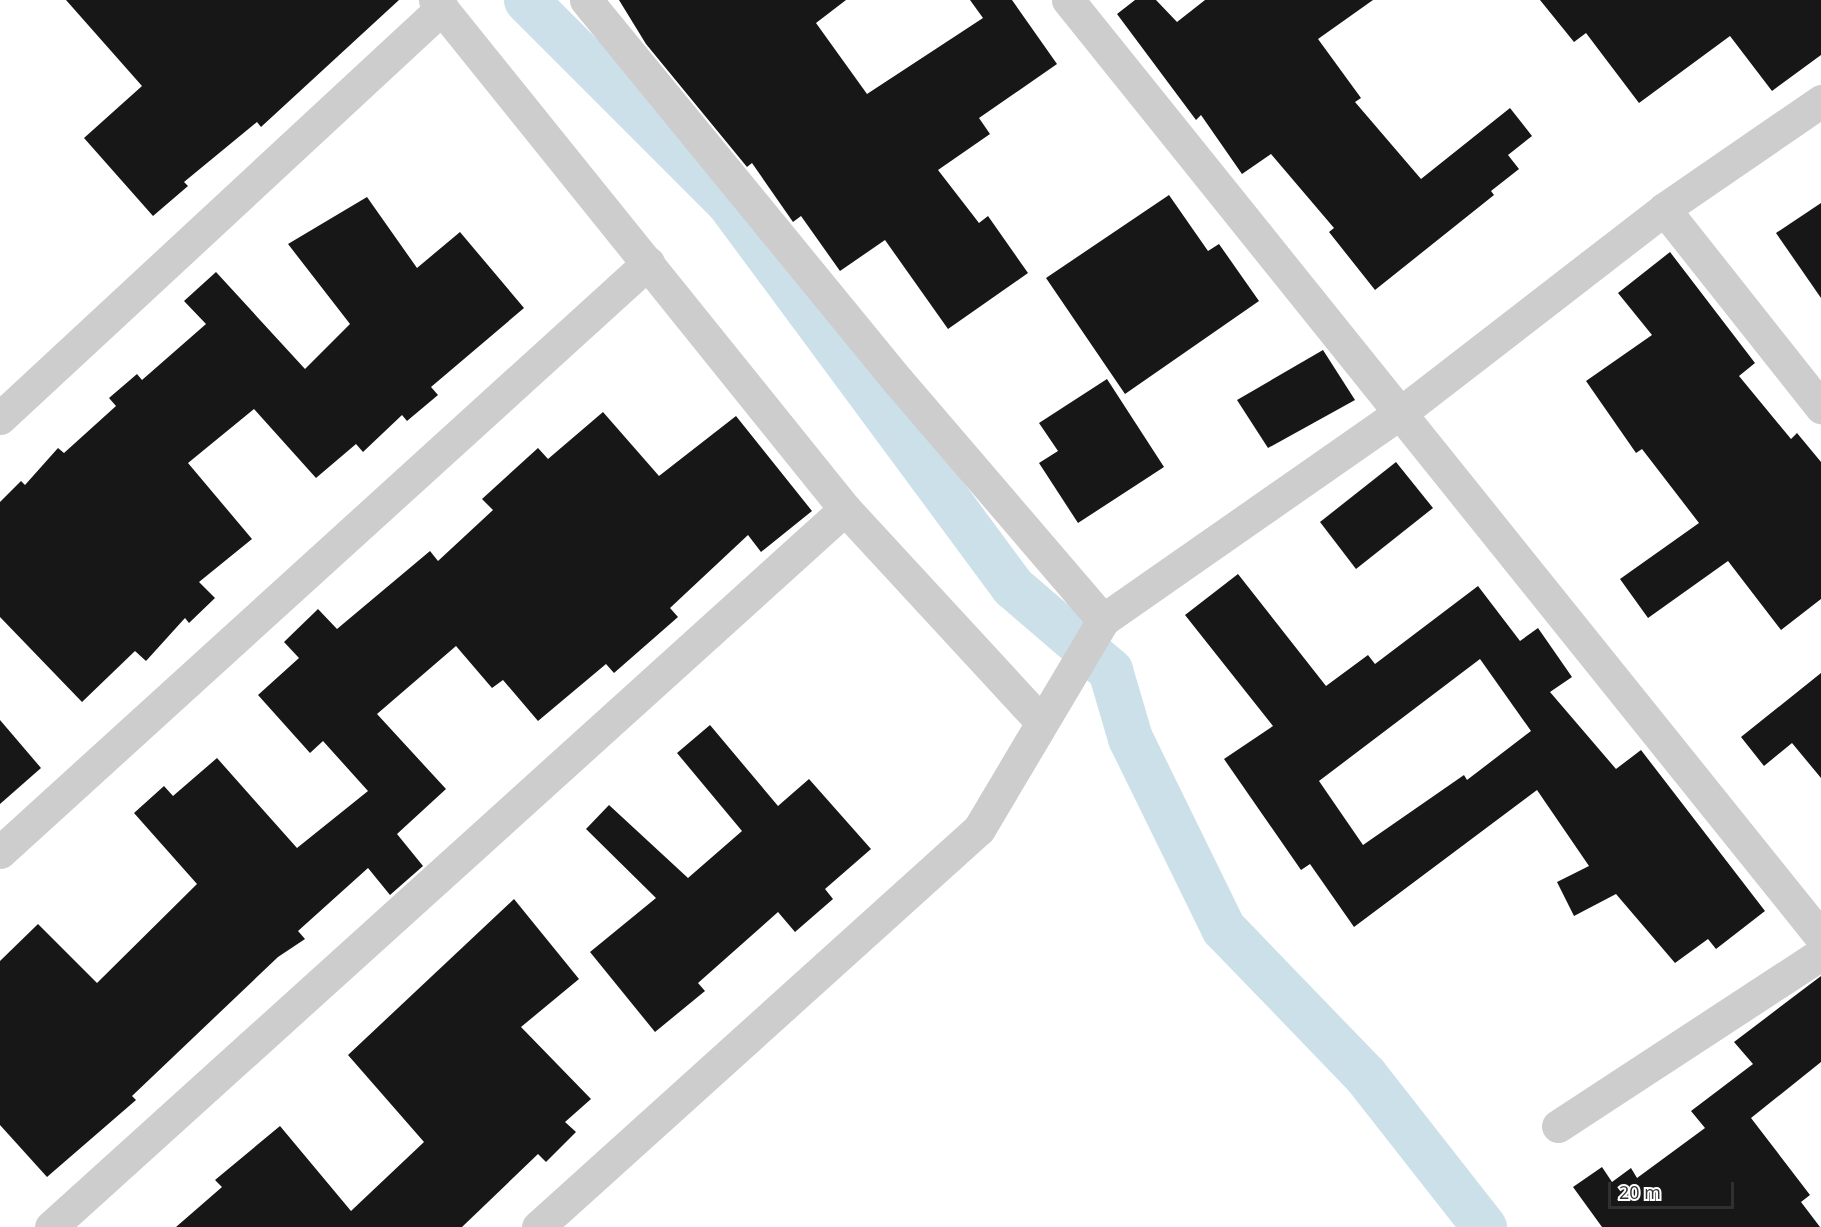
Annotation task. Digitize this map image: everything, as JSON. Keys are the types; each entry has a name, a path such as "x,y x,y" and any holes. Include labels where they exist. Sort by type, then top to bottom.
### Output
{"street":[{"path":"586,0 890,372 1103,620"},
{"path":"1068,0 1403,411 1821,937"},
{"path":"0,418 438,4 845,509 1040,720"},
{"path":"538,1227 979,829 1040,720 1103,620 1403,411 1664,209 1821,101"},
{"path":"1664,209 1821,407"},
{"path":"0,852 648,263"},
{"path":"51,1227 845,509"},
{"path":"1558,1126 1821,954"}],"building":[{"path":"66,0 399,0 261,127 257,122 184,182 188,186 153,216 84,138 142,86"},
{"path":"619,0 846,0 816,23 867,94 983,18 970,0 1012,0 1057,64 979,118 990,134 938,170 979,223 988,216 1028,273 948,329 885,240 840,271 801,216 793,222 752,163 747,167 646,44"},
{"path":"1135,0 1156,0 1177,22 1205,0 1373,0 1318,39 1361,98 1355,102 1421,179 1510,108 1532,136 1508,155 1519,169 1491,191 1494,195 1375,290 1329,232 1334,228 1271,154 1242,174 1201,115 1196,120 1117,14"},
{"path":"1540,0 1821,0 1821,55 1772,91 1730,36 1639,103 1586,33 1574,42"},
{"path":"1169,195 1208,251 1219,244 1259,301 1125,394 1046,278"},
{"path":"367,197 417,268 460,232 524,308 431,387 438,395 407,421 402,415 363,452 356,444 316,478 254,409 188,463 252,539 199,582 215,598 189,623 185,618 146,661 135,651 82,702 0,617 0,502 21,481 25,485 58,448 64,453 116,406 109,398 137,374 142,380 206,324 184,301 216,272 305,369 350,324 288,244"},
{"path":"1821,203 1821,298 1776,233"},
{"path":"1670,252 1755,363 1739,376 1791,439 1797,433 1821,462 1821,599 1781,630 1728,561 1648,618 1620,579 1699,523 1642,449 1636,453 1586,381 1652,335 1618,293"},
{"path":"1323,350 1355,400 1268,448 1237,400"},
{"path":"1107,379 1164,467 1078,523 1039,463 1058,451 1039,423"},
{"path":"603,412 659,476 736,416 812,511 761,552 748,535 670,608 678,617 614,673 606,664 538,721 503,680 492,688 456,646 377,714 446,789 397,834 423,866 390,895 368,868 298,931 305,939 278,957 132,1096 136,1100 47,1177 0,1125 0,961 38,924 97,983 197,884 134,813 164,786 173,796 217,758 297,848 368,791 323,741 310,753 258,695 299,658 284,642 318,609 337,629 430,551 438,561 493,510 482,499 538,448 548,459"},
{"path":"1396,462 1433,508 1356,569 1320,522"},
{"path":"1238,574 1326,686 1368,655 1375,664 1478,586 1520,641 1538,628 1572,677 1550,692 1616,769 1641,750 1765,911 1716,949 1708,939 1675,963 1616,894 1574,916 1557,882 1589,866 1537,790 1354,927 1310,864 1301,870 1224,759 1273,726 1185,615","holes":["1480,659 1531,731 1467,780 1464,775 1363,845 1319,781"]},
{"path":"1821,673 1821,778 1792,743 1764,766 1741,737"},
{"path":"0,720 41,768 0,804"},
{"path":"710,725 778,806 809,779 871,849 825,889 833,899 795,932 778,912 698,983 705,991 655,1032 590,952 656,898 586,829 609,805 688,878 742,831 677,753"},
{"path":"514,899 579,979 521,1027 591,1099 565,1122 576,1132 546,1162 538,1154 462,1227 176,1227 222,1187 215,1180 280,1126 351,1211 424,1142 348,1055"},
{"path":"1821,976 1821,1062 1751,1118 1810,1195 1801,1202 1820,1227 1602,1227 1573,1187 1602,1167 1612,1182 1631,1168 1637,1178 1705,1128 1691,1111 1753,1064 1734,1042"}],"waterway":[{"path":"526,0 728,202 1013,587 1110,670 1130,738 1223,928 1365,1075 1484,1227"}]}
